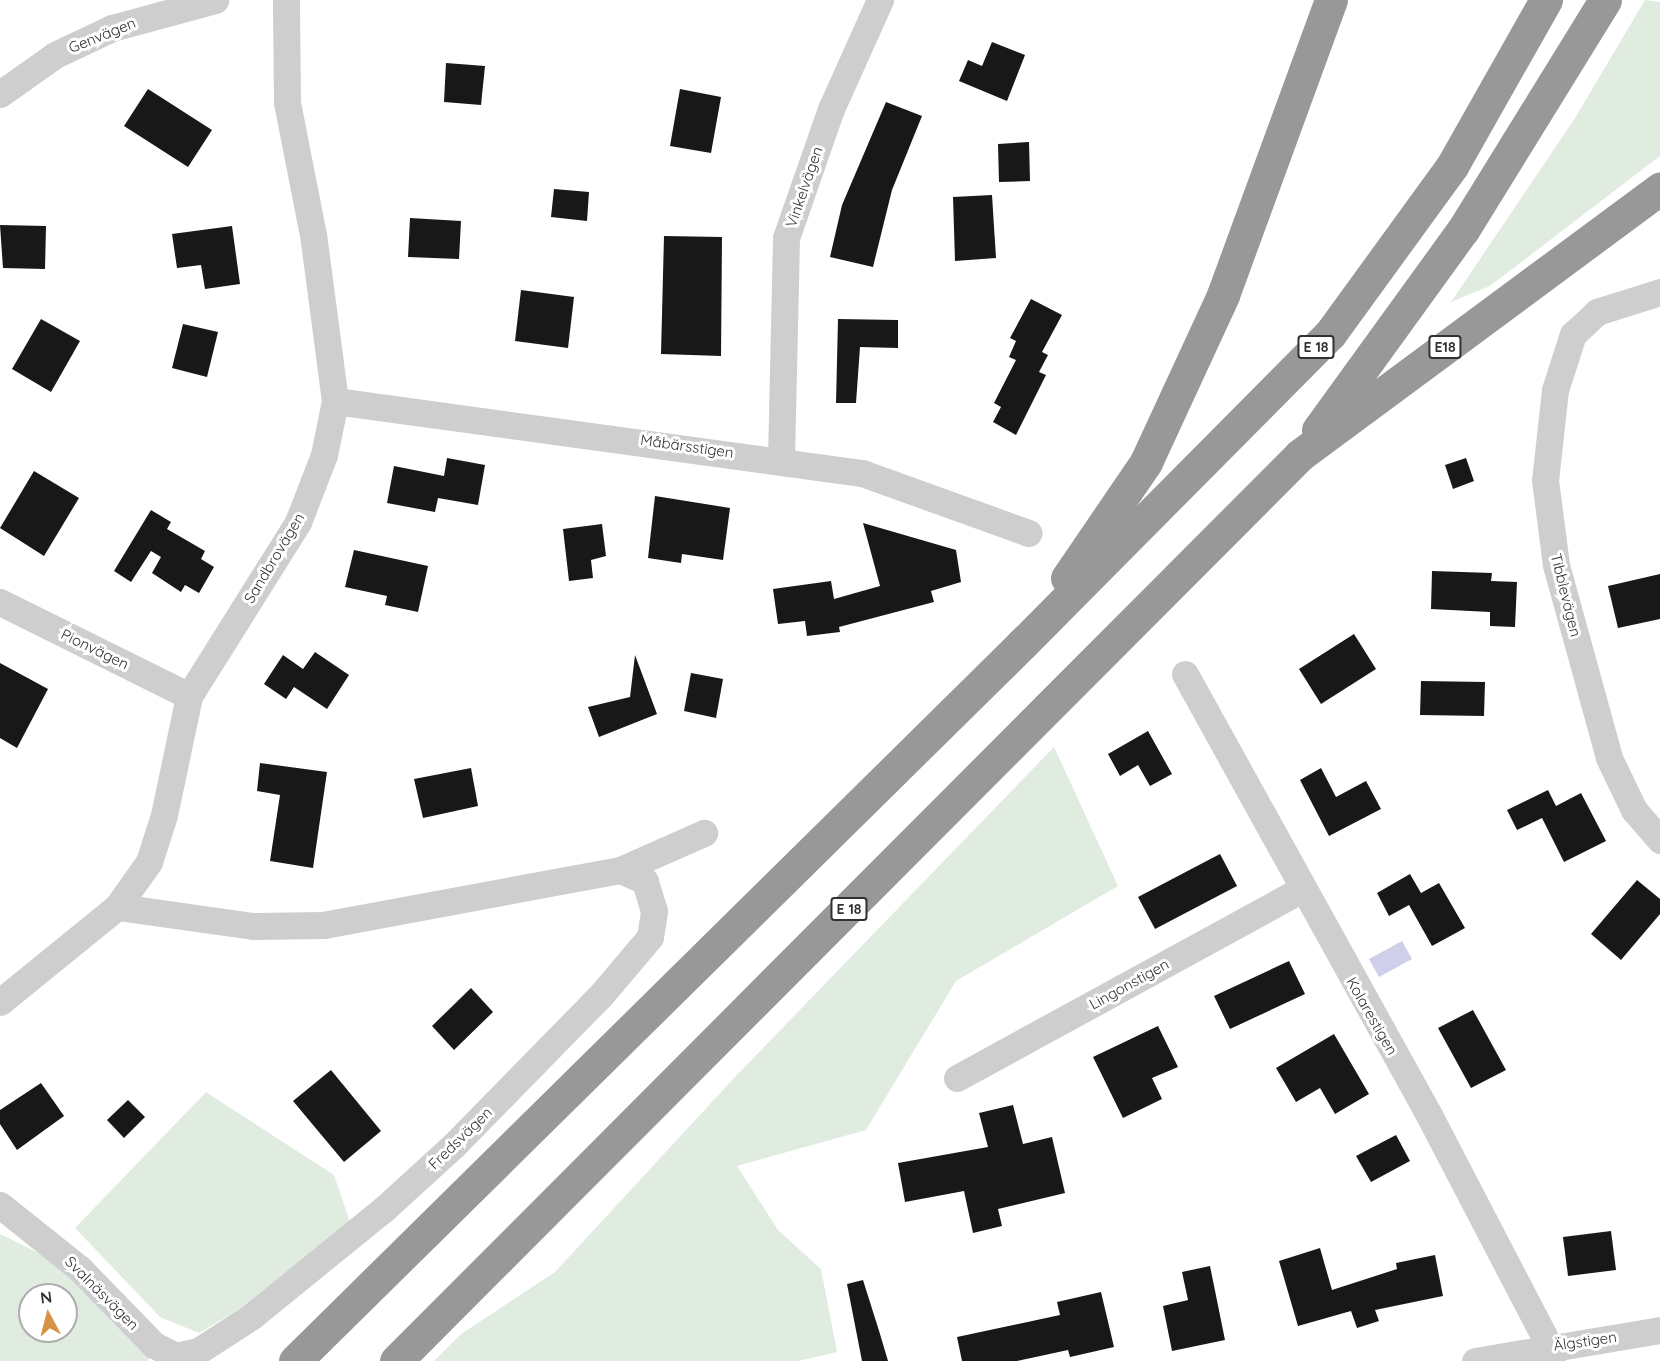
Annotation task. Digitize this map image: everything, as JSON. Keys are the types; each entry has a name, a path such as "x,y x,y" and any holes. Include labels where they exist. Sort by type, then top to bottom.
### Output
{"highway":[{"name":"E 18","path":"1022,645 1146,462 1223,295 1331,0"},
{"name":"E 18","path":"295,1361 1022,645 1330,333 1452,166 1546,0"},
{"name":"E 18","path":"396,1361 1300,455 1463,230 1605,0"},
{"name":"E18","path":"1300,455 1660,189"}],"street":[{"name":"Genvägen","path":"0,94 55,55 112,28 215,0"},
{"name":"Sandbrovägen","path":"0,1002 117,907 149,862 164,815 189,696 298,522 324,455 335,401 314,235 287,102 286,0"},
{"name":"Vinkelvägen","path":"781,459 786,238 831,110 880,0"},
{"name":"Tibblevägen","path":"1660,292 1597,312 1573,334 1555,390 1545,480 1556,566 1609,758 1634,810 1660,840"},
{"name":"Måbärsstigen","path":"335,401 781,459 862,473 1029,533"},
{"name":"Pionvägen","path":"0,602 189,696"},
{"name":"Kolarestigen","path":"1185,674 1301,890 1429,1114 1551,1354"},
{"path":"117,907 253,926 324,925 620,870 704,833"},
{"name":"Fredsvägen","path":"176,1356 198,1351 252,1316 385,1208 601,996 650,937 654,911 645,882 620,870"},
{"name":"Lingonstigen","path":"957,1078 1301,890"},
{"name":"Svalnäsvägen","path":"0,1206 79,1268 154,1345 176,1356"},
{"name":"Älgstigen","path":"1474,1361 1551,1354 1660,1330"}],"shaded area":[{"path":"1645,0 1660,2 1660,156 1490,286 1451,302 1575,118"},
{"path":"1054,747 1118,886 956,981 866,1130 737,1166 778,1230 821,1269 837,1352 798,1361 434,1361 461,1334 555,1272 734,1078"},
{"path":"206,1092 334,1175 352,1228 306,1269 199,1333 160,1317 75,1228"},
{"path":"0,1234 51,1259 76,1283 18,1283 18,1343 78,1343 78,1285 152,1355 148,1361 0,1361"}],"water":[{"path":"1402,941 1412,959 1379,977 1369,959"}],"building":[{"path":"992,42 1025,55 1007,101 959,81 968,60 982,66"},
{"path":"446,63 485,66 481,105 444,102"},
{"path":"148,89 212,130 188,167 124,126"},
{"path":"680,89 721,97 711,153 670,146"},
{"path":"886,102 922,116 892,190 873,267 830,257 842,205"},
{"path":"1029,142 1030,181 999,182 998,144"},
{"path":"554,189 589,192 587,221 551,217"},
{"path":"992,195 996,258 955,261 953,197"},
{"path":"410,218 461,221 459,259 408,257"},
{"path":"0,225 46,226 45,269 3,268"},
{"path":"232,226 240,284 205,289 201,265 177,268 172,234"},
{"path":"664,236 722,237 721,356 661,354"},
{"path":"521,290 574,297 568,348 515,341"},
{"path":"1031,299 1062,315 1042,352 1048,355 1039,372 1046,375 1016,435 993,422 1001,407 994,403 1016,360 1009,357 1016,341 1010,338"},
{"path":"41,319 80,341 51,392 12,369"},
{"path":"838,319 898,320 898,348 860,347 856,403 836,403"},
{"path":"183,324 218,332 207,377 172,368"},
{"path":"447,458 485,465 478,505 438,498 435,512 387,503 394,466 444,476"},
{"path":"1466,458 1474,481 1453,489 1445,465"},
{"path":"34,471 79,498 44,556 0,528"},
{"path":"655,496 730,508 723,560 682,554 681,563 648,558"},
{"path":"151,510 171,522 167,529 205,551 201,559 214,567 199,593 185,585 181,592 152,573 161,557 151,551 131,582 114,571"},
{"path":"863,523 956,550 961,582 931,591 934,602 839,627 840,632 807,636 805,621 778,624 773,589 831,581 834,599 880,586"},
{"path":"602,524 606,556 591,560 593,578 569,581 563,529"},
{"path":"354,550 428,566 418,612 385,605 387,596 345,587"},
{"path":"1432,571 1492,573 1491,581 1517,582 1515,627 1490,626 1490,612 1431,609"},
{"path":"1660,574 1660,619 1618,628 1608,586"},
{"path":"1354,634 1376,669 1321,704 1299,669"},
{"path":"315,652 349,675 327,709 294,687 286,699 264,684 283,655 303,669"},
{"path":"635,655 657,714 599,737 588,707 630,697"},
{"path":"0,663 48,689 17,748 0,738"},
{"path":"691,673 723,679 716,718 684,711"},
{"path":"1421,681 1485,682 1484,716 1420,715"},
{"path":"1148,731 1172,774 1150,786 1138,765 1120,776 1108,754"},
{"path":"260,763 327,772 313,868 270,861 280,795 257,791"},
{"path":"471,768 478,806 423,818 414,779"},
{"path":"1321,768 1336,797 1366,781 1381,809 1329,836 1300,780"},
{"path":"1548,790 1556,806 1581,793 1606,841 1564,862 1542,818 1517,830 1507,810"},
{"path":"1220,854 1237,886 1155,929 1138,897"},
{"path":"1410,874 1421,893 1439,883 1465,928 1432,946 1409,905 1389,916 1377,893"},
{"path":"1637,880 1660,899 1660,914 1621,960 1591,934"},
{"path":"1289,961 1305,994 1230,1029 1214,996"},
{"path":"471,988 493,1012 454,1050 432,1026"},
{"path":"1473,1010 1506,1070 1471,1088 1438,1028"},
{"path":"1158,1026 1178,1067 1152,1078 1162,1099 1123,1118 1093,1057"},
{"path":"1334,1034 1369,1094 1335,1114 1320,1088 1296,1102 1276,1068"},
{"path":"331,1070 381,1131 344,1162 293,1101"},
{"path":"41,1083 64,1116 17,1150 0,1124 0,1110"},
{"path":"128,1100 145,1117 124,1138 107,1120"},
{"path":"1013,1105 1023,1144 1052,1137 1065,1193 998,1209 1002,1226 973,1233 964,1191 905,1202 898,1163 988,1147 979,1113"},
{"path":"1396,1135 1410,1161 1371,1182 1356,1156"},
{"path":"1611,1231 1616,1270 1568,1276 1563,1237"},
{"path":"1320,1248 1332,1290 1397,1269 1396,1263 1435,1255 1443,1296 1375,1310 1379,1321 1357,1328 1351,1311 1298,1326 1279,1261"},
{"path":"1210,1266 1225,1340 1172,1351 1163,1306 1188,1300 1182,1272"},
{"path":"863,1280 888,1361 862,1361 847,1284"},
{"path":"1101,1292 1114,1347 1070,1357 1068,1350 1017,1361 962,1361 957,1337 1060,1315 1057,1302"}]}
